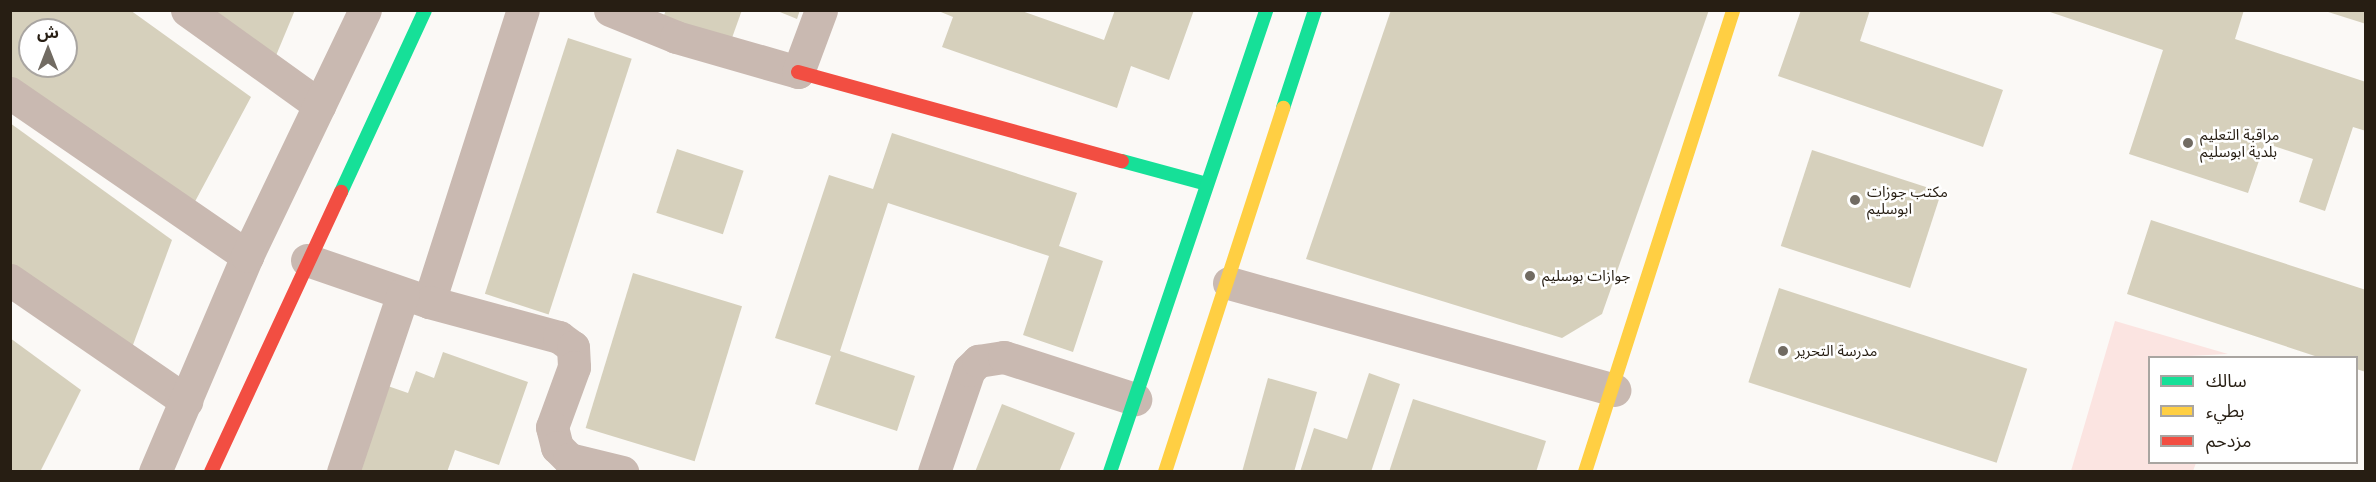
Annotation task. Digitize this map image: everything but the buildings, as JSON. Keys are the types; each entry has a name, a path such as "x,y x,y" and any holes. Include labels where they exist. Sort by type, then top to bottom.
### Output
{"street":[{"path":"187,10 319,105"},
{"path":"155,471 247,256 365,10"},
{"path":"211,471 425,10"},
{"path":"343,471 416,298 523,10"},
{"path":"798,72 821,10"},
{"path":"1110,471 1266,10"},
{"path":"1165,471 1315,10"},
{"path":"1585,471 1614,390 1733,10"},
{"path":"606,11 798,72 1207,184"},
{"path":"10,93 247,256"},
{"path":"1226,125 1273,144"},
{"path":"307,260 416,298 559,337 573,347 574,367 552,428 557,447 568,459 622,471"},
{"path":"10,280 186,401"},
{"path":"1228,283 1614,390"},
{"path":"934,471 969,370 978,361 1004,357 1135,399"}],"shaded area":[{"path":"2115,321 2228,354 2148,356 2148,464 2196,464 2193,471 2071,471"}],"traffic: fast":[{"path":"341,192 425,10"},
{"path":"1110,472 1266,10"},
{"path":"1283,108 1315,10"},
{"path":"1122,161 1207,184"}],"traffic: slow":[{"path":"1585,472 1733,10"},
{"path":"1165,472 1283,108"}],"traffic: jam":[{"path":"798,72 1122,161"},
{"path":"211,472 341,192"}],"place":[{"name":"مراقبة التعليم بلدية ابوسليم","path":"2188,143"},
{"name":"مكتب جوزات ابوسليم","path":"1855,200"},
{"name":"جوازات بوسليم","path":"1530,276"},
{"name":"مدرسة التحرير","path":"1783,351"}]}
